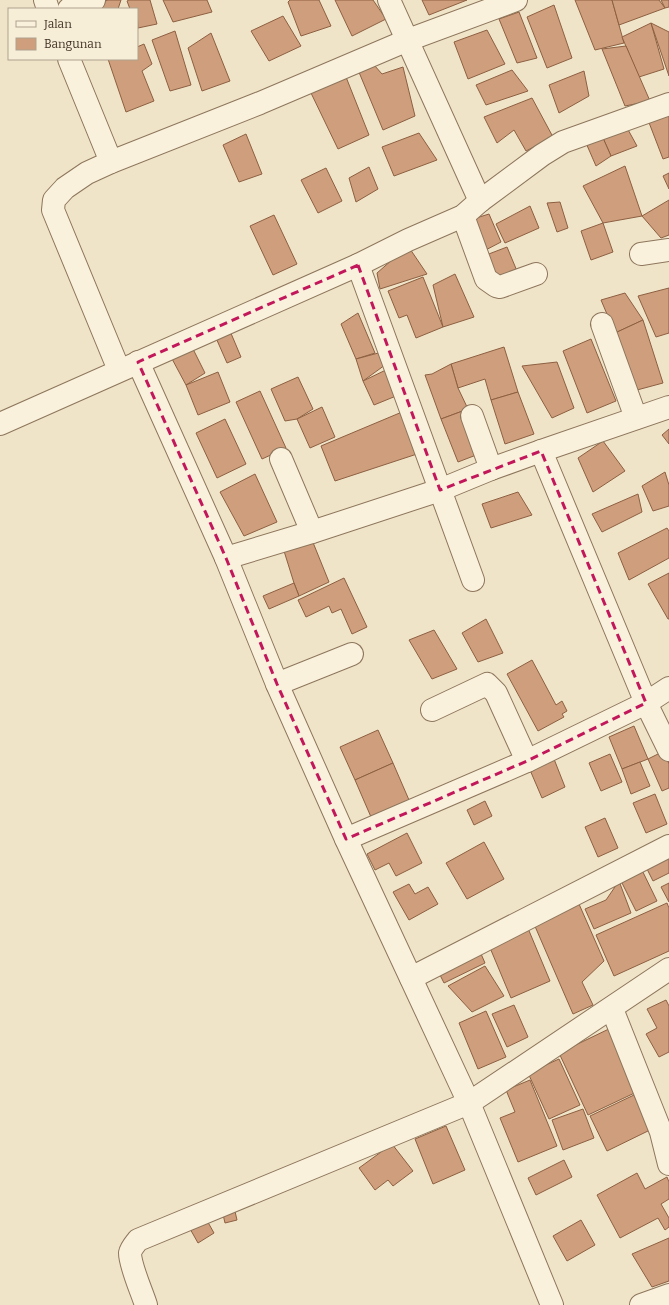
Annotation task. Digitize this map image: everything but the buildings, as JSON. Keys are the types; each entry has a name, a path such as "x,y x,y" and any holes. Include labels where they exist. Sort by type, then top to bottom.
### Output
{"street":[{"path":"72,8 94,0"},
{"path":"390,0 480,201"},
{"path":"119,370 52,210 54,200 65,188 86,173 111,162 260,103 408,40 516,0"},
{"path":"69,60 111,162"},
{"path":"0,424 358,265 408,240 463,216 480,201 542,155 563,142 669,104"},
{"path":"463,216 486,279 500,287 536,274"},
{"path":"641,254 669,250"},
{"path":"358,265 473,580"},
{"path":"602,324 636,418"},
{"path":"138,362 226,558 277,684 346,839 469,1103 552,1305"},
{"path":"226,558 312,532 440,490 490,469 669,407"},
{"path":"472,416 490,469"},
{"path":"541,451 646,703 669,750"},
{"path":"281,459 312,532"},
{"path":"277,684 352,654"},
{"path":"432,710 487,684 496,694 527,761"},
{"path":"346,839 527,761 646,703 669,688"},
{"path":"411,978 669,846"},
{"path":"146,1305 131,1262 130,1253 138,1240 469,1103 669,970"},
{"path":"612,1009 665,1130 669,1164"},
{"path":"641,1305 669,1295"}],"highlighted area":[{"path":"358,265 440,490 541,451 646,703 527,761 346,839 277,684 226,558 138,362"}]}
